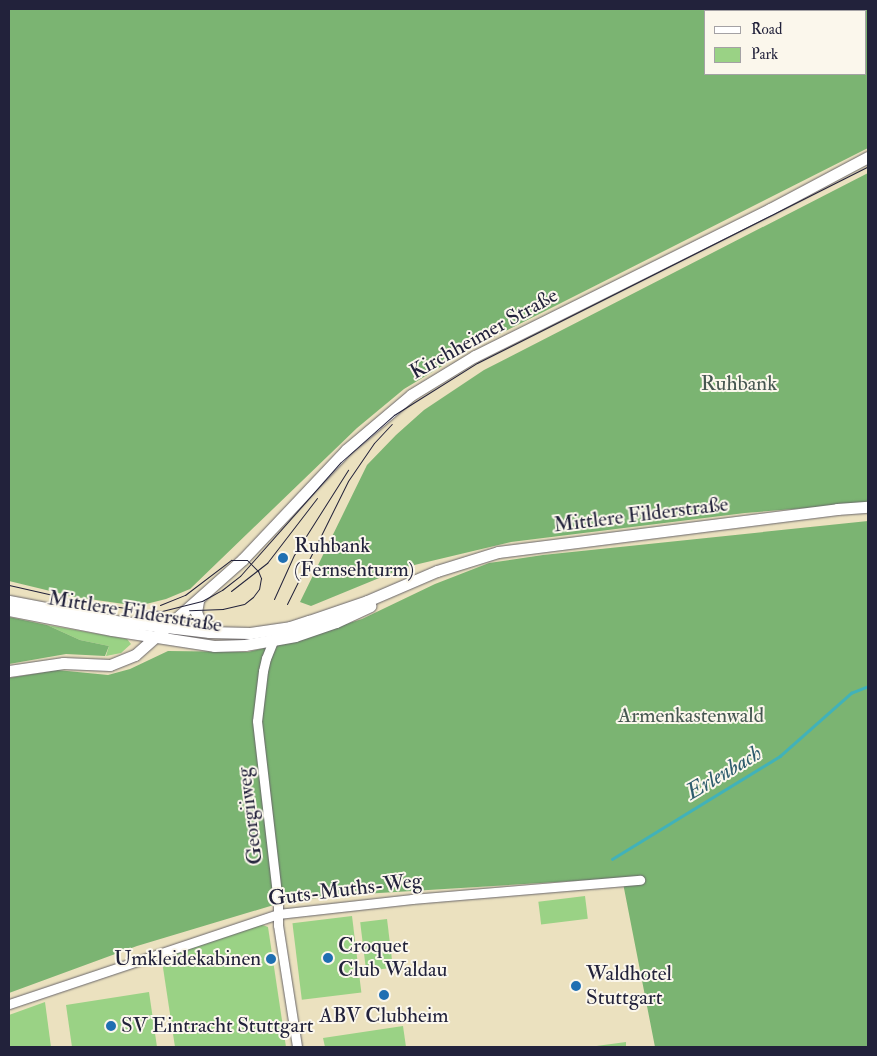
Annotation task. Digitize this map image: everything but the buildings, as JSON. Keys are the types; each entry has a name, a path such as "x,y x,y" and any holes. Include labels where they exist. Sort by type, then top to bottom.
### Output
{"main road":[{"name":"Kirchheimer Straße","path":"9,671 63,663 116,664 135,655 198,601 255,547 346,450 411,395 475,356 770,209 868,157"},
{"name":"Mittlere Filderstraße","path":"9,601 61,613 167,627 224,633 250,633 290,627 367,601 422,577 498,552 837,509 868,507"},
{"name":"Mittlere Filderstraße","path":"9,610 103,629 214,646 245,645 273,640 336,622 373,606 422,577"},
{"path":"198,601 196,612 201,623 224,633"},
{"path":"273,640 290,627"}],"street":[{"name":"Georgiiweg","path":"273,640 263,671 257,722 278,914 297,1047"},
{"name":"Guts-Muths-Weg","path":"9,1004 278,914 412,899 640,880"}],"green space":[{"path":"9,9 868,9 868,148 472,348 404,389 357,428 190,589 166,599 138,606 75,597 9,581"},
{"name":"Ruhbank","path":"868,173 868,503 745,513 511,542 406,567 311,606 300,602 367,465 424,410 484,370"},
{"name":"Armenkastenwald","path":"868,521 868,1047 655,1047 622,878 330,896 277,904 137,946 9,993 9,678 57,670 108,675 130,669 168,651 248,652 285,643 362,619 435,584 489,563 543,555"},
{"path":"9,617 47,625 80,640 109,646 105,656 66,654 9,664"},
{"path":"47,625 127,639 131,644 121,653 106,656 109,646 80,640"},
{"path":"585,896 588,919 541,925 538,902"},
{"name":"Croquet Club Waldau","path":"352,916 361,992 302,1000 292,923"},
{"path":"387,919 393,968 366,971 360,922"},
{"path":"260,924 268,927 286,1047 175,1047 162,961 165,956"},
{"name":"SV Eintracht Stuttgart","path":"149,992 157,1047 72,1047 66,1005"},
{"path":"45,1002 51,1047 9,1047 9,1015"},
{"path":"403,1026 406,1047 325,1047 323,1038"},
{"path":"626,1042 626,1047 589,1047"}],"waterway":[{"name":"Erlenbach","path":"612,859 780,756 851,693 868,686"}],"tram line":[{"path":"9,585 88,603 142,610 162,611 202,601 222,590 240,576 341,462 394,415 477,363 868,166"},
{"path":"287,604 348,481 374,443 392,424"},
{"path":"274,599 294,555 348,470"},
{"path":"231,591 267,563 317,498"},
{"path":"160,605 185,595 231,560 247,560 258,571 261,578 259,589 244,604 223,609 189,610"}],"place":[{"name":"Ruhbank (Fernsehturm)","path":"283,558"},
{"name":"Croquet Club Waldau","path":"328,958"},
{"name":"Umkleidekabinen","path":"271,959"},
{"name":"Waldhotel Stuttgart","path":"576,986"},
{"name":"ABV Clubheim","path":"384,995"},
{"name":"SV Eintracht Stuttgart","path":"111,1026"}]}
